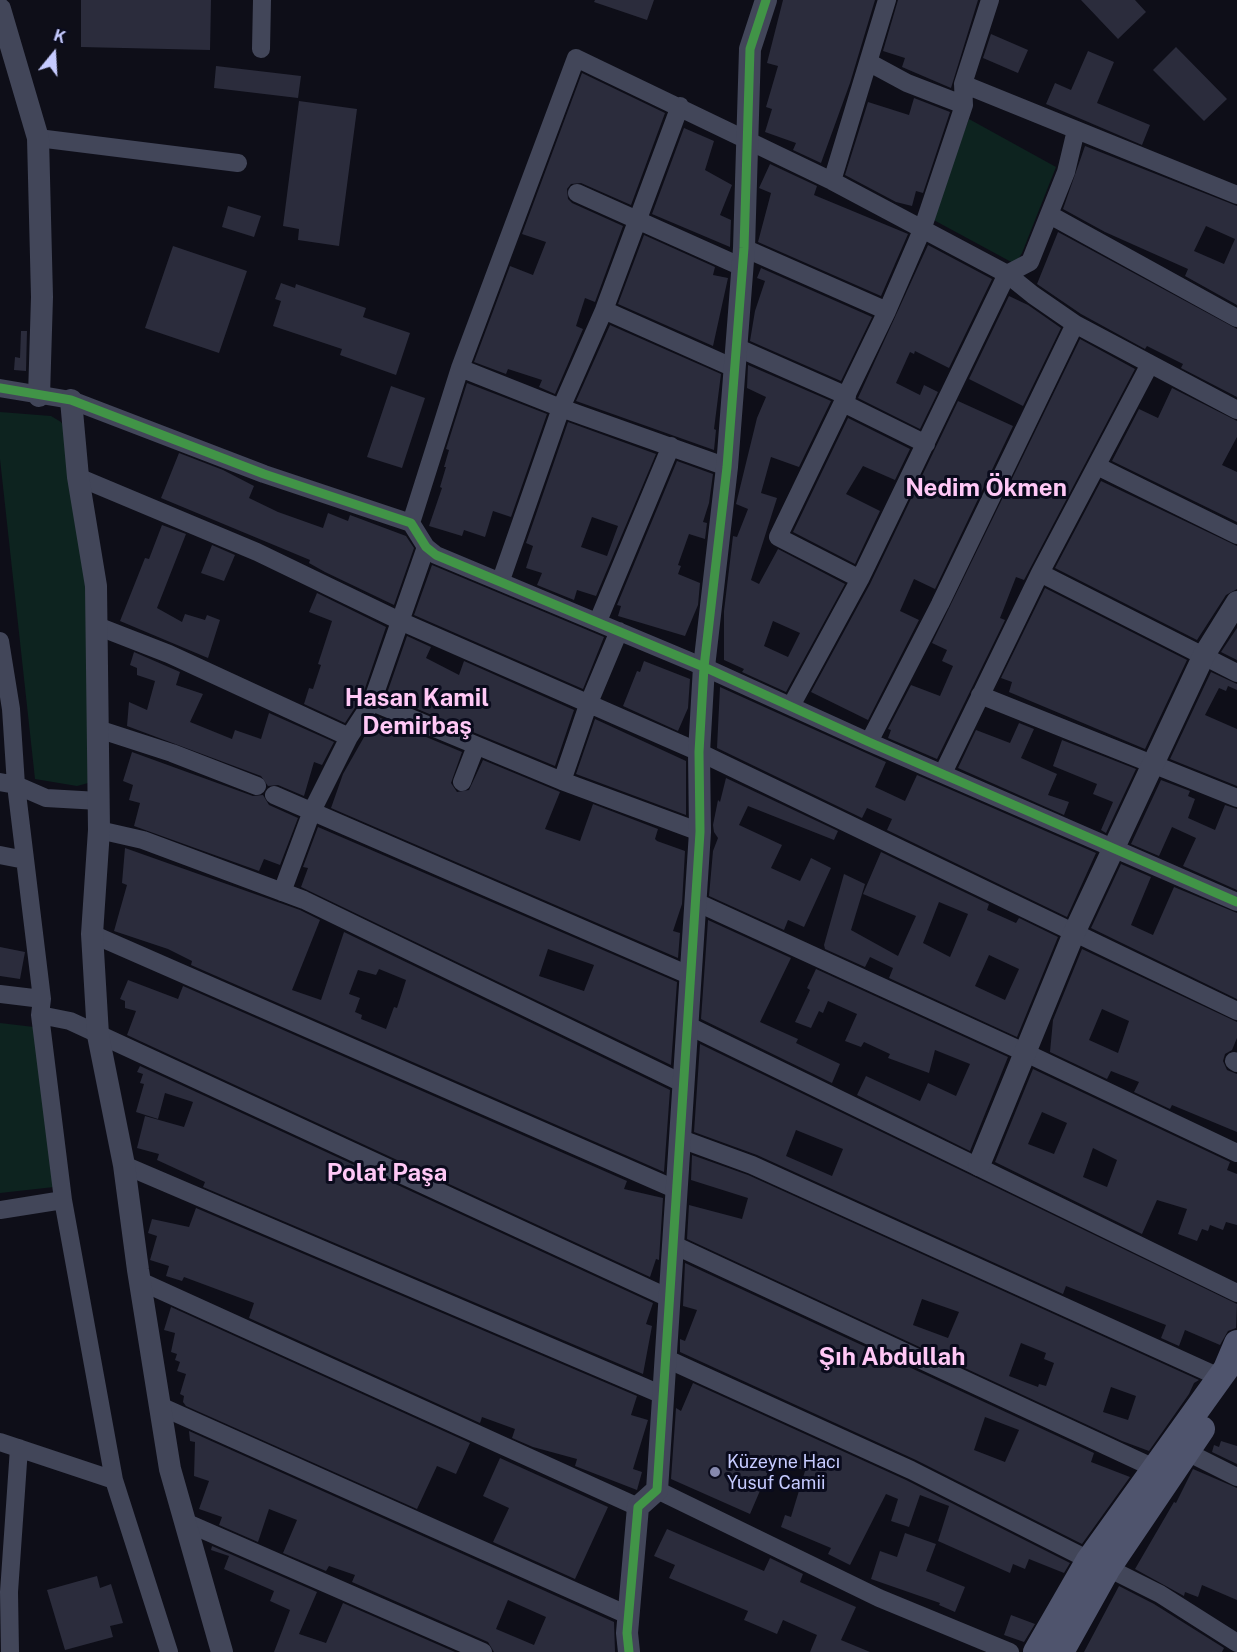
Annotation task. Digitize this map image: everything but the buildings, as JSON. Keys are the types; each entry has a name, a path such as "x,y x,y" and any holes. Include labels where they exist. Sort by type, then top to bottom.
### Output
{"main road":[{"path":"1036,1652 1098,1564 1187,1452 1228,1377 1237,1343"},
{"path":"1061,1652 1098,1564 1154,1468 1228,1377"}],"street":[{"path":"261,49 262,0"},
{"path":"629,1652 627,1633 638,1507 657,1490 700,832 699,752 704,667 727,467 743,257 750,49 766,0"},
{"path":"832,182 870,63 887,0"},
{"path":"860,579 778,537 887,311 922,230 964,105 963,84 990,0"},
{"path":"0,9 38,138 42,297 39,396"},
{"path":"411,523 460,368 576,58 747,139 1007,274 1075,324 1237,410"},
{"path":"870,63 907,83 964,105"},
{"path":"963,84 1237,195"},
{"path":"501,580 561,408 604,310 680,106"},
{"path":"791,706 860,579 1007,274 1030,262 1066,172 1076,130"},
{"path":"38,138 238,163"},
{"path":"578,193 636,221 743,257 887,311"},
{"path":"1050,214 1237,318"},
{"path":"604,310 845,400 926,444"},
{"path":"869,742 940,604 1075,324"},
{"path":"943,773 1040,573 1150,364"},
{"path":"460,368 561,408 727,467"},
{"path":"0,388 71,400 264,474 411,523 426,547 436,555 598,621 1237,902"},
{"path":"71,400 78,477 96,586 99,830 92,934 98,1035 124,1165 170,1469 222,1652"},
{"path":"598,621 671,446"},
{"path":"1096,466 1237,535"},
{"path":"78,477 257,552 400,621 699,752 1237,1011"},
{"path":"282,892 312,811 349,738 372,702 426,547"},
{"path":"1040,573 1237,673"},
{"path":"979,1165 1074,933 1204,655 1237,602"},
{"path":"97,626 169,654 349,738"},
{"path":"562,781 588,705 619,631"},
{"path":"0,642 6,708 8,783 26,860 63,1200 114,1480 169,1652"},
{"path":"980,694 1237,798"},
{"path":"372,702 562,781 700,832"},
{"path":"98,729 172,753 257,786"},
{"path":"462,782 476,746"},
{"path":"8,783 46,798 99,801"},
{"path":"274,795 691,976"},
{"path":"99,830 153,843 304,900 684,1084"},
{"path":"0,855 26,860"},
{"path":"696,902 1026,1053 1237,1153"},
{"path":"92,934 677,1190"},
{"path":"0,994 41,1007 671,1299"},
{"path":"687,1025 979,1165 1237,1293"},
{"path":"681,1139 752,1165 1228,1377"},
{"path":"124,1165 664,1396"},
{"path":"0,1210 63,1200"},
{"path":"674,1245 1154,1468"},
{"path":"140,1281 638,1507"},
{"path":"667,1359 911,1470 1160,1594 1237,1643"},
{"path":"160,1406 630,1616"},
{"path":"0,1442 114,1480"},
{"path":"10,1652 5,1591 19,1448"},
{"path":"1187,1452 1237,1477"},
{"path":"657,1490 879,1598 1010,1652"},
{"path":"185,1522 483,1652"}],"green space":[{"path":"969,119 1056,167 1022,253 1015,264 930,218"},
{"path":"0,412 51,416 61,422 73,441 89,552 92,782 77,786 35,779 0,459"},
{"path":"0,1023 34,1027 54,1187 0,1193"}],"cycle path":[{"path":"629,1652 627,1633 638,1507 657,1490 700,832 699,752 704,667 727,467 744,248 750,49 766,0"},
{"path":"0,388 71,400 264,474 411,523 426,547 436,555 704,667 869,742 1237,902"}],"place":[{"name":"Küzeyne Hacı Yusuf Camii","path":"715,1472"}],"district":[{"name":"Nedim Ökmen","path":"986,489"},
{"name":"Hasan Kamil Demirbaş","path":"417,713"},
{"name":"Polat Paşa","path":"387,1174"},
{"name":"Şıh Abdullah","path":"892,1358"}]}
